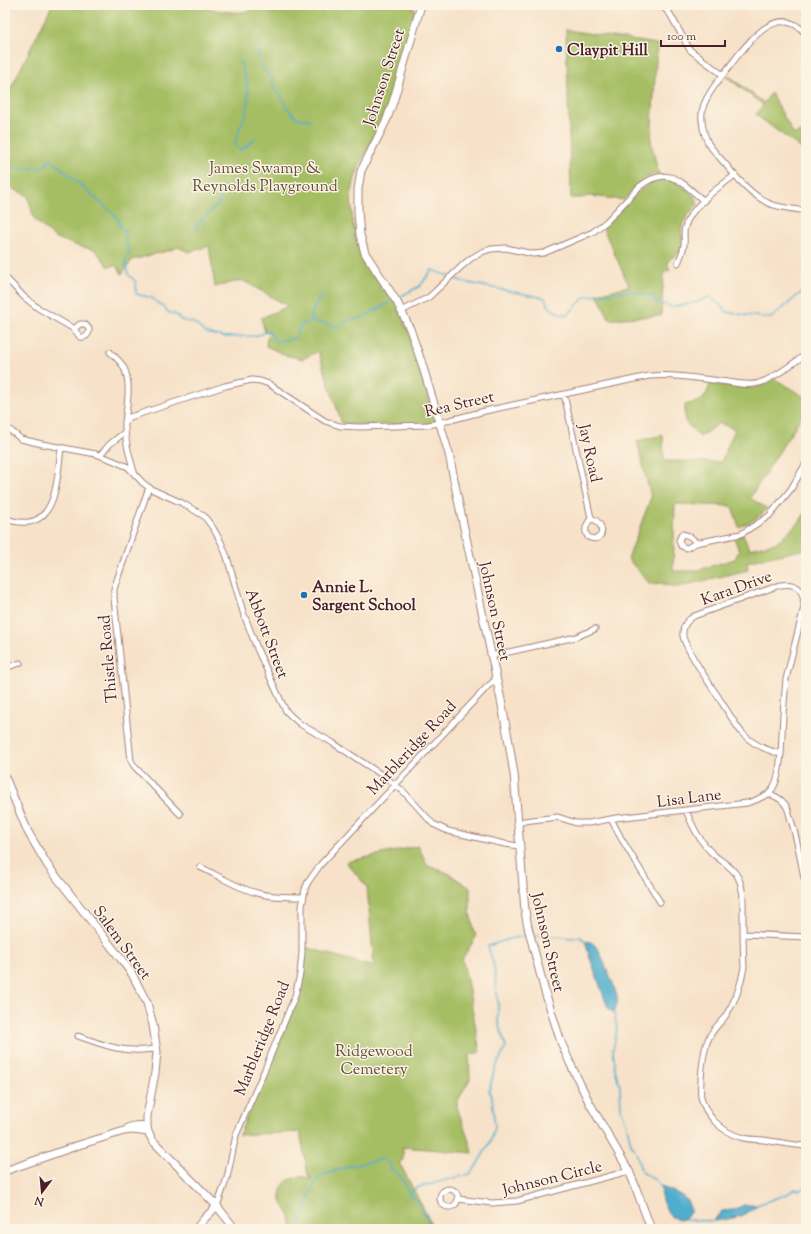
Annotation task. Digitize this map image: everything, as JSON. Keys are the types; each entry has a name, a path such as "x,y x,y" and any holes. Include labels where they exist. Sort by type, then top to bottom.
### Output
{"street":[{"name":"Johnson Street","path":"421,5 387,119 360,171 358,188 360,235 365,253 402,311 416,346 451,462 511,755 523,894 528,927 545,992 561,1042 570,1063 590,1104 629,1171 651,1229"},
{"path":"661,5 670,14 690,50 723,75"},
{"path":"806,34 800,27 791,22 778,22 768,25 750,40 723,75 706,100 702,112 708,143 734,175 755,194 770,203 782,207 806,211"},
{"path":"678,263 684,246 684,228 686,222 694,210 717,187 734,175"},
{"path":"402,311 429,297 470,259 482,252 491,249 511,248 533,254 544,253 593,232 607,221 639,188 649,180 669,177 682,181 704,201"},
{"path":"5,277 38,308 74,329"},
{"path":"110,352 123,365 127,381 128,392 125,432 131,461 136,475"},
{"name":"Rea Street","path":"125,422 130,417 218,388 252,380 269,384 314,414 332,424 359,428 428,425 485,411 633,379 659,375 683,376 752,385 770,378 806,354"},
{"name":"Jay Road","path":"564,394 591,518"},
{"name":"Abbott Street","path":"5,426 21,439 100,455 128,467 143,483 149,487 182,503 204,516 213,528 226,557 243,612 258,651 286,711 300,724 377,771 403,791 428,820 438,827 466,835 519,846"},
{"path":"100,455 110,444 125,432"},
{"path":"5,518 16,522 32,521 45,513 54,496 61,448"},
{"path":"696,543 741,534 769,516 790,489 806,463"},
{"name":"Thistle Road","path":"149,487 118,574 114,589 114,598 131,760 135,767 180,814"},
{"name":"Kara Drive","path":"768,794 775,784 778,771 780,754 786,679 804,607 804,598 801,591 796,586 790,584 780,585 694,616 688,620 685,625 683,635 686,644 701,670 742,733 758,746 780,754"},
{"path":"491,656 576,637 595,629"},
{"path":"5,668 20,663"},
{"name":"Marbleridge Road","path":"196,1229 217,1206 227,1178 236,1135 295,996 301,965 303,897 308,882 313,874 395,785 479,695 496,679"},
{"name":"Salem Street","path":"5,777 28,832 48,866 132,974 147,1003 153,1025 156,1049 155,1072 147,1113 147,1129"},
{"path":"768,794 780,800 787,808 797,842 804,878"},
{"name":"Lisa Lane","path":"518,824 524,821 553,817 564,818 581,823 747,803 768,794"},
{"path":"686,810 694,828 706,846 713,854 729,866 738,877 743,896 744,968 741,982 733,1004 712,1032 706,1044 702,1067 701,1097 708,1113 718,1124 734,1136 806,1146"},
{"path":"611,819 660,902"},
{"path":"200,867 239,887 254,892 266,895 303,897"},
{"path":"744,934 806,937"},
{"path":"78,1036 126,1050 135,1051 156,1049"},
{"path":"124,1131 133,1126 147,1113"},
{"path":"133,1126 138,1125 147,1129 154,1141 217,1206 235,1229"},
{"path":"5,1171 124,1131 147,1129"},
{"name":"Johnson Circle","path":"458,1199 492,1203 517,1201 629,1171"}],"green space":[{"name":"James Swamp & Reynolds Playground","path":"52,5 200,5 231,12 247,11 254,9 259,5 405,5 415,9 404,54 390,100 382,121 363,158 355,178 351,197 353,224 357,245 363,258 398,308 408,330 436,421 434,423 365,425 342,424 318,351 303,359 285,355 266,346 267,337 271,334 265,332 261,318 288,306 242,280 215,287 209,246 189,252 178,247 132,260 122,274 116,265 109,267 95,250 75,245 54,237 34,219 28,196 5,185 5,100"},
{"path":"566,29 657,44 651,143 659,174 644,180 624,200 590,196 571,198"},
{"path":"728,75 764,103 771,93 794,135 803,131 806,135 806,152 756,115 763,105 727,77"},
{"path":"662,179 673,180 681,185 690,192 698,203 685,219 682,226 682,245 680,251 669,260 668,265 670,270 664,272 661,316 610,320 597,294 629,286 603,228 641,189"},
{"path":"775,379 806,398 806,409 750,498 768,509 755,519 739,527 732,506 675,504 673,571 695,571 735,559 739,551 734,537 743,534 749,549 775,543 799,523 806,511 806,549 747,562 748,570 677,587 660,583 650,584 628,559 651,497 637,441 663,435 664,461 721,462 735,429 719,423 700,437 685,422 685,405 702,399 710,384 752,388 764,385"},
{"name":"Ridgewood Cemetery","path":"418,846 428,866 448,873 470,888 470,913 476,937 462,959 480,1052 469,1055 470,1079 457,1102 457,1107 473,1153 403,1147 403,1160 399,1162 434,1229 292,1229 290,1217 281,1201 281,1189 287,1181 295,1178 307,1177 312,1179 308,1175 300,1132 239,1135 295,1004 303,980 305,947 374,967 367,887 346,862"}],"water":[{"path":"585,941 591,942 598,948 613,983 618,1000 614,1013 608,1008"},
{"path":"661,1186 685,1198 691,1211 686,1218 680,1220 670,1216 662,1201"},
{"path":"744,1205 758,1205 743,1215 713,1221 722,1211 733,1210"}],"waterway":[{"path":"260,46 258,56 260,64 272,78 274,90 281,95 288,109 297,118 311,120"},
{"path":"239,60 246,79 248,106 235,146 241,150 255,138"},
{"path":"5,168 27,169 44,167 51,159 118,218 119,225 125,231 125,241 130,252 125,261 128,274 136,282 136,294 152,298 163,306 169,313 175,314 181,320 194,323 206,333 224,337 256,336 269,331 275,341 295,339 301,325 313,321 338,327 350,319 365,316 390,302"},
{"path":"196,229 204,217 220,202 223,190"},
{"path":"401,296 420,286 432,270 449,276"},
{"path":"452,278 468,283 545,298 550,308 567,315 585,297 629,291 652,296 654,301 672,307 694,303 710,297 727,312 771,318 806,290"},
{"path":"309,323 314,307 322,294"},
{"path":"409,1193 419,1187 470,1174 490,1143 495,1127 492,1097 489,1091 494,1071 506,1047 498,1021 498,1004 494,966 488,946 509,939 525,936"},
{"path":"535,936 557,936 570,938 581,937 586,942"},
{"path":"614,1011 617,1029 613,1050 616,1073 620,1086 621,1109 626,1122 631,1144 635,1150"},
{"path":"636,1153 641,1169"},
{"path":"299,1229 317,1179 323,1175 350,1166 383,1159 390,1164 391,1169 401,1176 409,1193 420,1204 431,1229"},
{"path":"642,1172 655,1180 661,1187"},
{"path":"757,1205 787,1194 794,1189 800,1190 806,1187"},
{"path":"684,1217 686,1220 714,1221"}],"place":[{"name":"Claypit Hill","path":"559,49"},
{"name":"Annie L. Sargent School","path":"304,595"}]}
